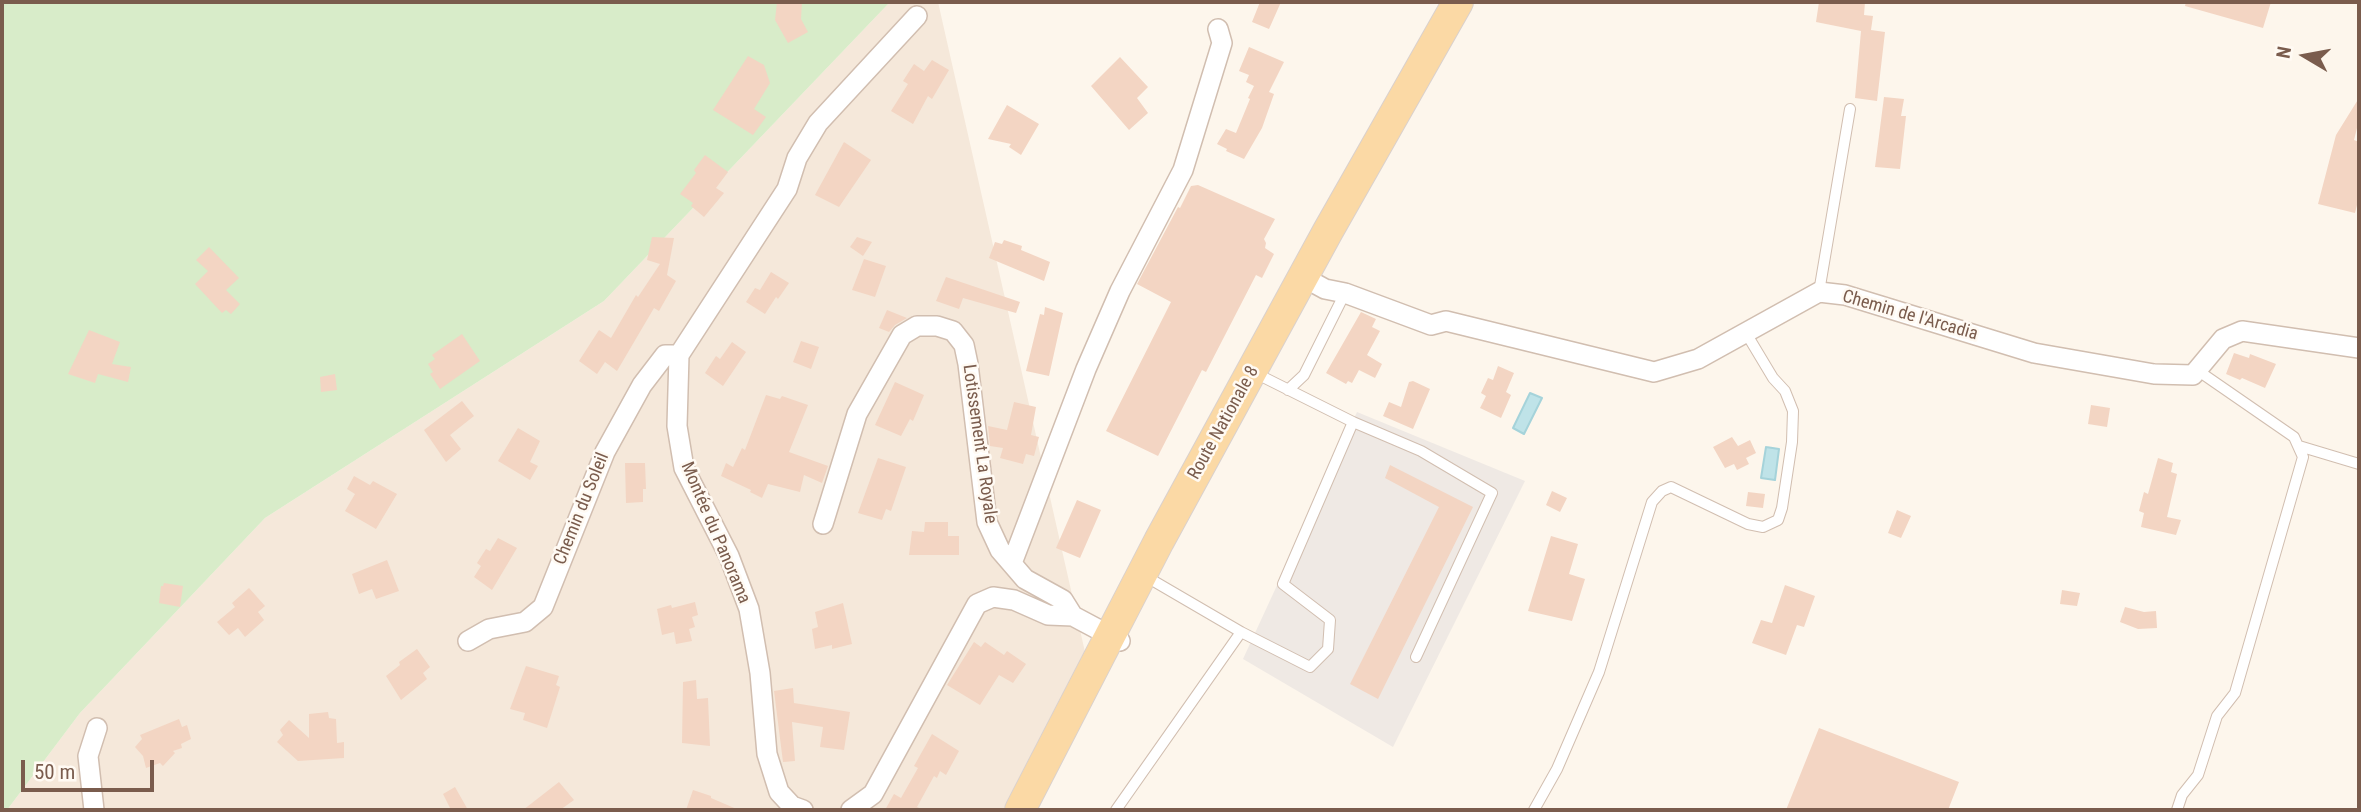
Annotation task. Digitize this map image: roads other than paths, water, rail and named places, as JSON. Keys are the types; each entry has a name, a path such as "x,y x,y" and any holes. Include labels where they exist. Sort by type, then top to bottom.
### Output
{"main road":[{"name":"Route Nationale 8","path":"1021,810 1149,578 1269,381 1322,285 1458,2"}],"street":[{"path":"679,355 788,189 797,158 818,122 917,16"},
{"name":"Lotissement La Royale","path":"1012,563 1086,369 1120,291 1183,170 1222,43 1218,29"},
{"name":"Chemin de l'Arcadia","path":"1322,285 1431,325 1446,321 1654,372 1698,359 1819,292 1845,295 2034,354 2154,374 2193,374 2197,370"},
{"name":"Lotissement La Royale","path":"822,524 857,414 902,335 917,326 936,326 953,331 964,345 987,522 1000,550 1024,579 1063,600 1073,616"},
{"path":"2197,370 2223,339 2242,331 2359,348"},
{"name":"Chemin du Soleil","path":"468,641 489,629 525,622 543,607 605,452 642,385 664,355 679,355"},
{"name":"Montée du Panorama","path":"679,355 677,426 684,468 729,556 749,610 760,673 767,754 779,792 792,806 803,810"},
{"path":"851,810 873,794 977,604 993,597 1013,600 1048,615 1073,616 1116,639"},
{"path":"94,810 88,757 97,728"}],"lane":[{"path":"1819,292 1850,109"},
{"path":"1534,810 1557,769 1599,673 1653,502 1662,491 1671,487 1748,524 1763,527 1778,520 1792,442 1793,411 1785,391 1773,378 1746,333"},
{"path":"2177,810 2182,795 2198,775 2217,716 2235,693 2303,457 2294,437 2197,370"},
{"path":"1269,381 1353,422 1421,451 1492,493 1416,657"},
{"path":"1149,578 1241,632 1310,667 1328,649 1330,620 1283,584 1353,422"},
{"path":"2299,446 2359,464"},
{"path":"1116,810 1241,632"}],"water":[{"path":"1530,393 1542,398 1524,434 1513,428"},
{"path":"1766,447 1779,449 1775,480 1761,478"}]}
